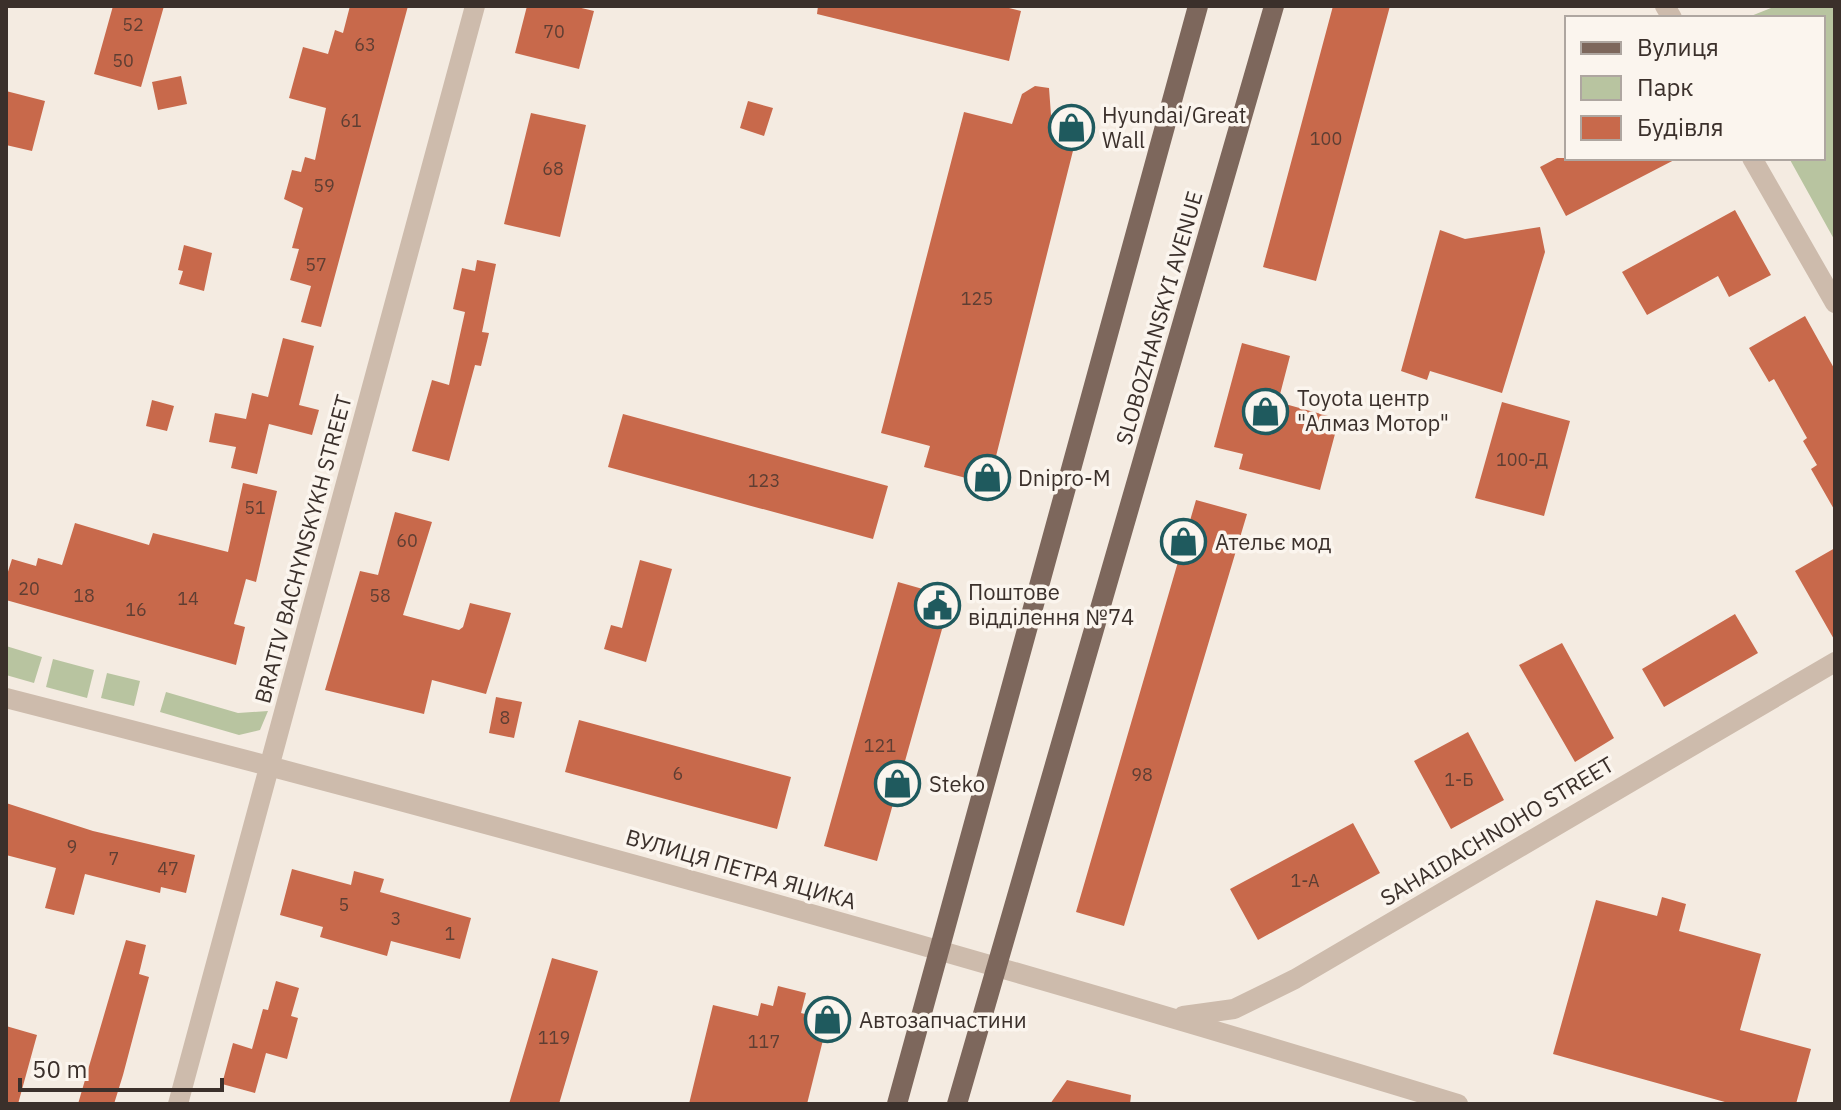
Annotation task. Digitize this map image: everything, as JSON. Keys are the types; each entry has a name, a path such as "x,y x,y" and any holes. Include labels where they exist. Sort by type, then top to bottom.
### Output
{"main road":[{"name":"SLOBOZHANSKYI AVENUE","path":"897,1104 1198,6"},
{"name":"SLOBOZHANSKYI AVENUE","path":"957,1104 1274,6"}],"street":[{"name":"BRATIV BACHYNSKYKH STREET","path":"178,1104 475,6"},
{"path":"1753,160 1835,303"},
{"name":"SAHAIDACHNOHO STREET","path":"1175,1017 1234,1009 1295,979 1835,662"},
{"name":"ВУЛИЦЯ ПЕТРА ЯЦИКА","path":"6,698 525,833 1175,1017 1458,1104"}],"green space":[{"path":"1776,6 1835,6 1835,241 1790,160 1825,160 1825,16 1751,16"},
{"path":"6,646 42,657 34,683 6,675"},
{"path":"53,659 94,670 87,698 46,687"},
{"path":"107,673 140,681 134,706 101,698"},
{"path":"166,692 238,713 268,711 260,730 239,735 160,712"}],"building":[{"path":"113,6 164,6 141,87 94,74"},
{"path":"350,6 408,6 321,327 301,322 311,286 290,280 299,249 292,248 303,208 284,199 292,170 301,172 305,157 315,160 326,108 289,98 303,47 328,54 335,30 343,33"},
{"path":"527,6 573,6 594,11 579,69 515,53"},
{"path":"818,6 1001,6 1021,11 1009,61 817,14"},
{"path":"1333,6 1390,6 1316,281 1263,267"},
{"path":"181,76 187,104 158,110 152,82"},
{"path":"1035,86 1049,88 1051,115 1080,123 989,484 924,467 930,446 881,433 964,112 1012,124 1022,94"},
{"path":"6,91 45,101 32,151 6,145"},
{"path":"748,101 773,108 764,136 740,128"},
{"path":"531,113 586,125 560,237 504,224"},
{"path":"1557,158 1674,160 1566,216 1540,167"},
{"path":"1735,210 1771,275 1729,297 1718,276 1647,315 1622,272"},
{"path":"1540,227 1545,252 1502,393 1430,371 1427,380 1401,371 1440,230 1465,239"},
{"path":"184,245 212,253 204,291 179,284 183,271 178,270"},
{"path":"477,260 496,264 482,332 489,333 481,366 475,365 449,461 412,451 432,380 449,385 465,312 453,309 462,268 475,271"},
{"path":"1805,316 1835,370 1835,511 1811,469 1817,465 1803,441 1807,438 1774,379 1769,382 1749,348"},
{"path":"283,338 314,346 299,405 319,410 312,435 269,424 257,474 231,468 236,447 209,442 215,413 246,419 252,393 268,397"},
{"name":"Toyota центр \"Алмаз Мотор\"","path":"1242,343 1290,356 1278,402 1339,419 1320,490 1239,469 1243,454 1214,447"},
{"path":"152,400 174,406 167,431 146,426"},
{"path":"1502,402 1570,421 1544,516 1475,498"},
{"path":"623,414 888,486 873,539 608,467"},
{"path":"243,483 277,491 256,582 246,579 234,624 245,627 236,665 6,600 6,578 12,559 36,566 38,558 62,565 75,523 149,545 153,533 228,552"},
{"path":"1196,500 1247,514 1124,926 1076,912"},
{"path":"395,512 432,522 403,615 459,630 463,627 470,603 511,613 486,694 432,680 424,714 325,690 360,571 378,575"},
{"path":"1835,548 1835,641 1795,571"},
{"path":"640,560 672,569 646,662 604,649 611,625 622,628"},
{"path":"898,582 951,597 877,861 824,846"},
{"path":"1735,614 1758,653 1664,707 1642,669"},
{"path":"1562,643 1614,738 1575,762 1519,665"},
{"path":"496,697 522,702 514,738 489,733"},
{"path":"579,720 791,777 777,829 565,772"},
{"path":"1468,732 1504,800 1451,829 1414,761"},
{"path":"6,803 93,831 195,855 186,893 161,887 160,893 85,874 74,915 45,908 56,868 6,855"},
{"path":"1353,823 1380,873 1258,940 1230,889"},
{"path":"292,869 351,885 354,871 384,879 380,892 471,918 460,959 391,941 387,956 320,937 323,927 280,915"},
{"path":"1662,897 1686,904 1679,931 1761,954 1740,1030 1811,1049 1796,1104 1732,1104 1553,1054 1596,900 1657,916"},
{"path":"126,940 146,945 139,974 149,977 123,1075 114,1104 78,1104"},
{"path":"552,958 598,971 559,1104 509,1104"},
{"path":"276,981 299,988 291,1016 298,1018 287,1059 266,1053 255,1093 222,1084 233,1043 252,1049 263,1009 268,1010"},
{"path":"778,986 806,993 801,1013 828,1020 807,1104 689,1104 713,1005 758,1016 761,1003 773,1006"},
{"path":"6,1026 37,1035 18,1104 6,1104"},
{"path":"1067,1080 1131,1095 1130,1104 1050,1104"}],"place":[{"name":"Hyundai/Great Wall","path":"1071,128"},
{"name":"Toyota центр \"Алмаз Мотор\"","path":"1266,411"},
{"name":"Dnipro-M","path":"987,478"},
{"name":"Ательє мод","path":"1184,542"},
{"name":"Поштове відділення №74","path":"937,605"},
{"name":"Steko","path":"898,784"},
{"name":"Автозапчастини","path":"828,1020"}]}
